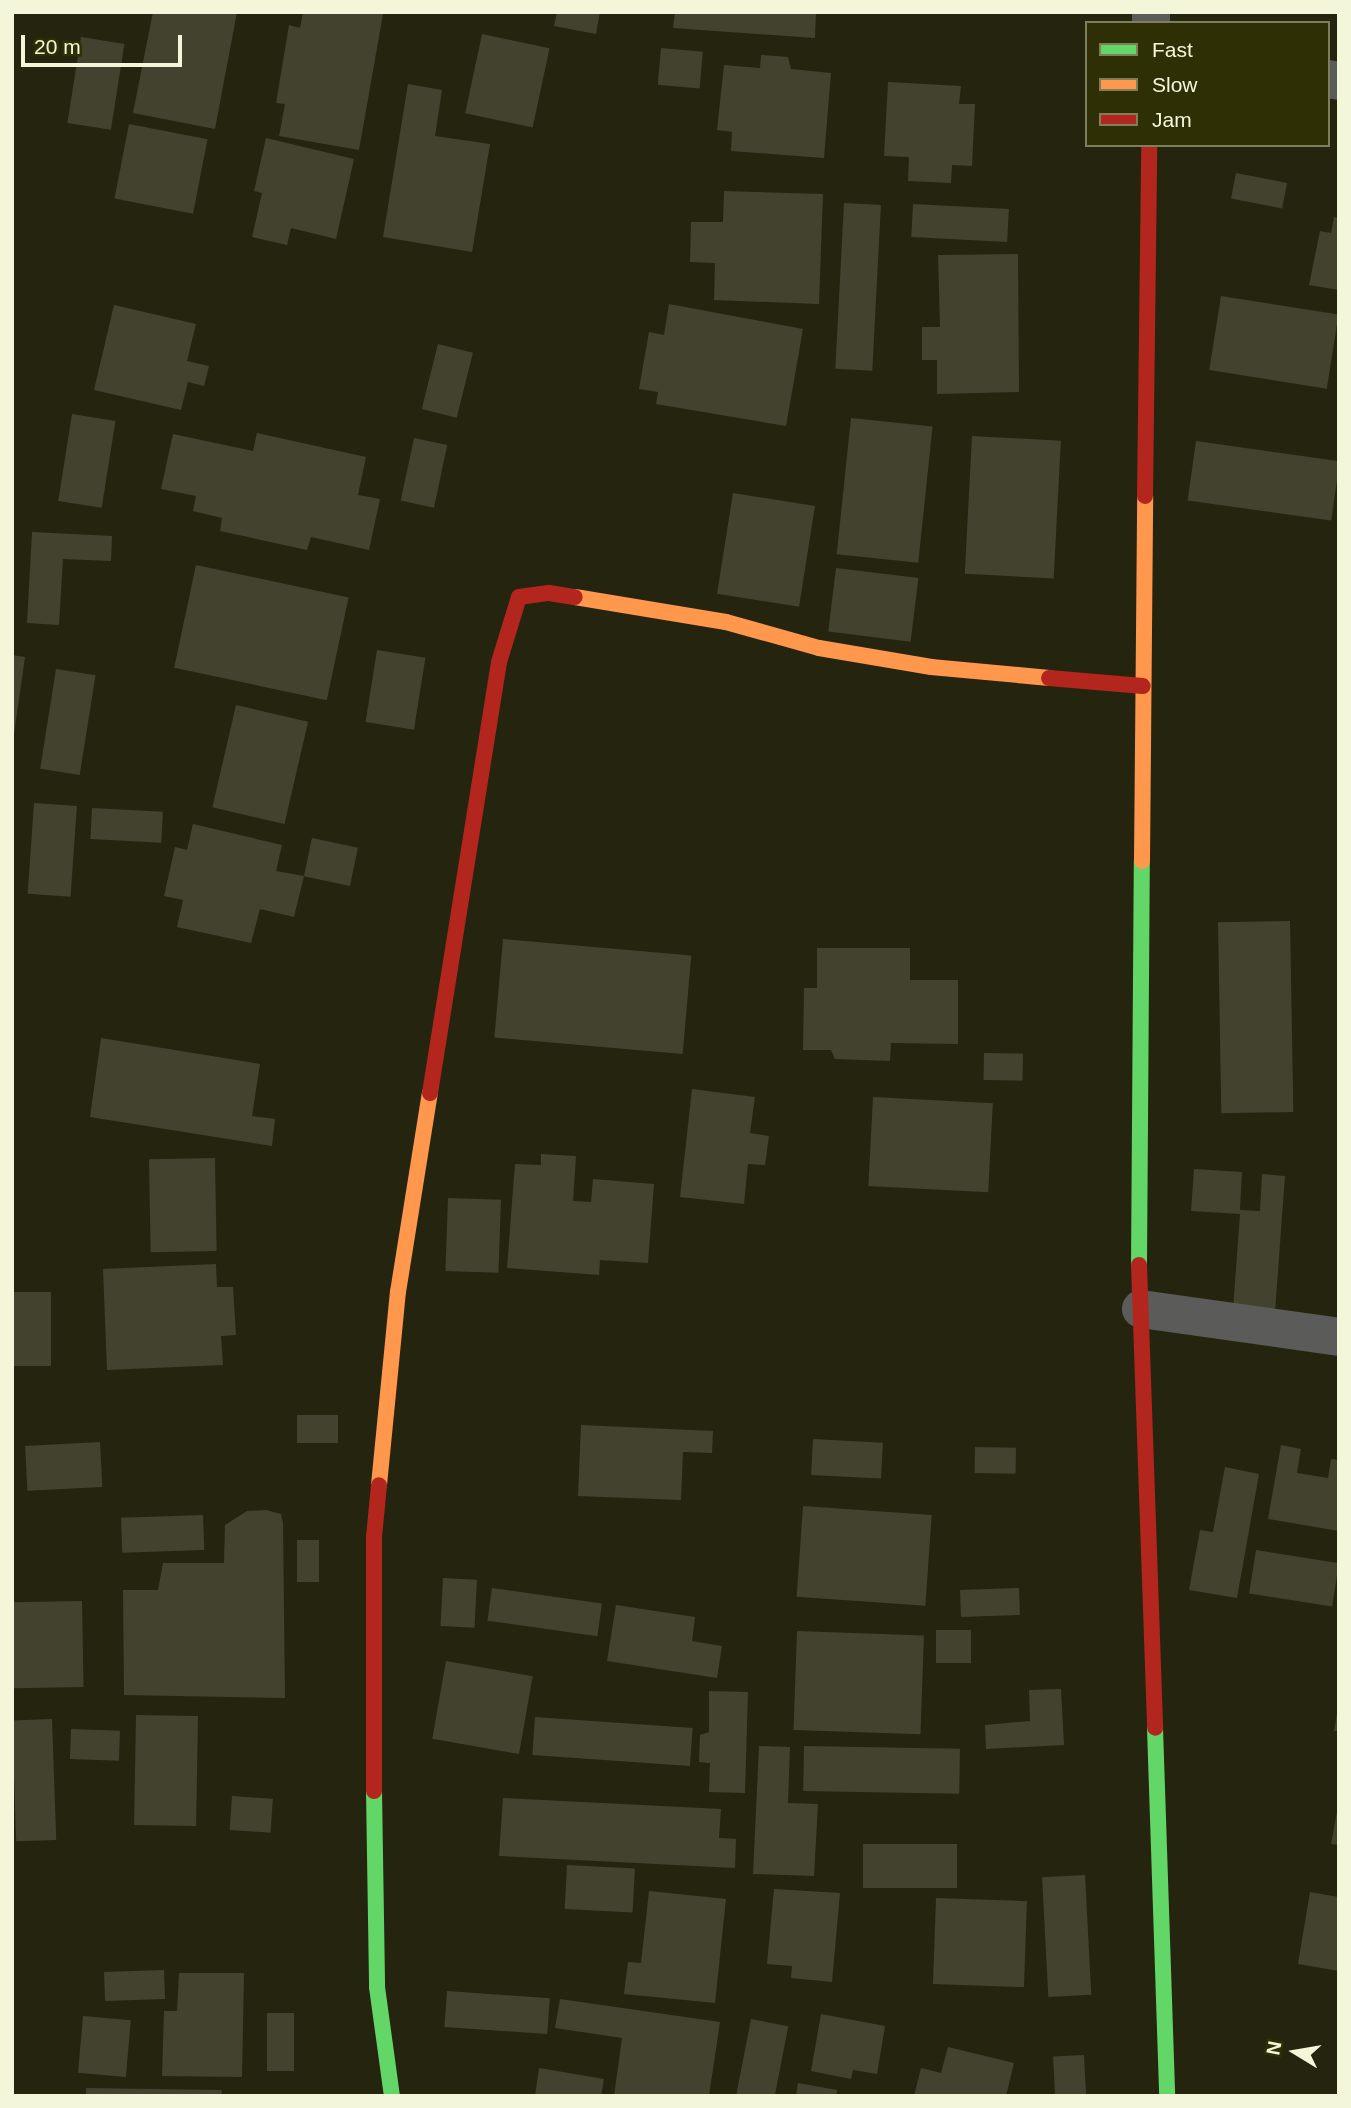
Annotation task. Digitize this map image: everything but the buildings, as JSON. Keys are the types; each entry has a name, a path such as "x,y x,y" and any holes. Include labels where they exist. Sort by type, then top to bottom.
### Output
{"street":[{"path":"1149,147 1143,686 1141,1309 1167,2096"},
{"path":"392,2096 377,1987 374,1903 374,1537 398,1292 499,662 519,597 549,593 726,622 819,648 931,667 1143,686"},
{"path":"1141,1309 1339,1337"}],"traffic: fast":[{"path":"1139,1265 1142,861"},
{"path":"1155,1728 1167,2096"},
{"path":"374,1791 377,1987 392,2096"}],"traffic: slow":[{"path":"1142,861 1145,496"},
{"path":"575,597 726,622 819,648 931,667 1049,678"},
{"path":"379,1485 398,1292 430,1093"}],"traffic: jam":[{"path":"1145,496 1149,147"},
{"path":"430,1093 499,662 519,597 549,593 575,597"},
{"path":"1049,678 1143,686"},
{"path":"1139,1265 1155,1728"},
{"path":"374,1791 374,1537 379,1485"}]}
